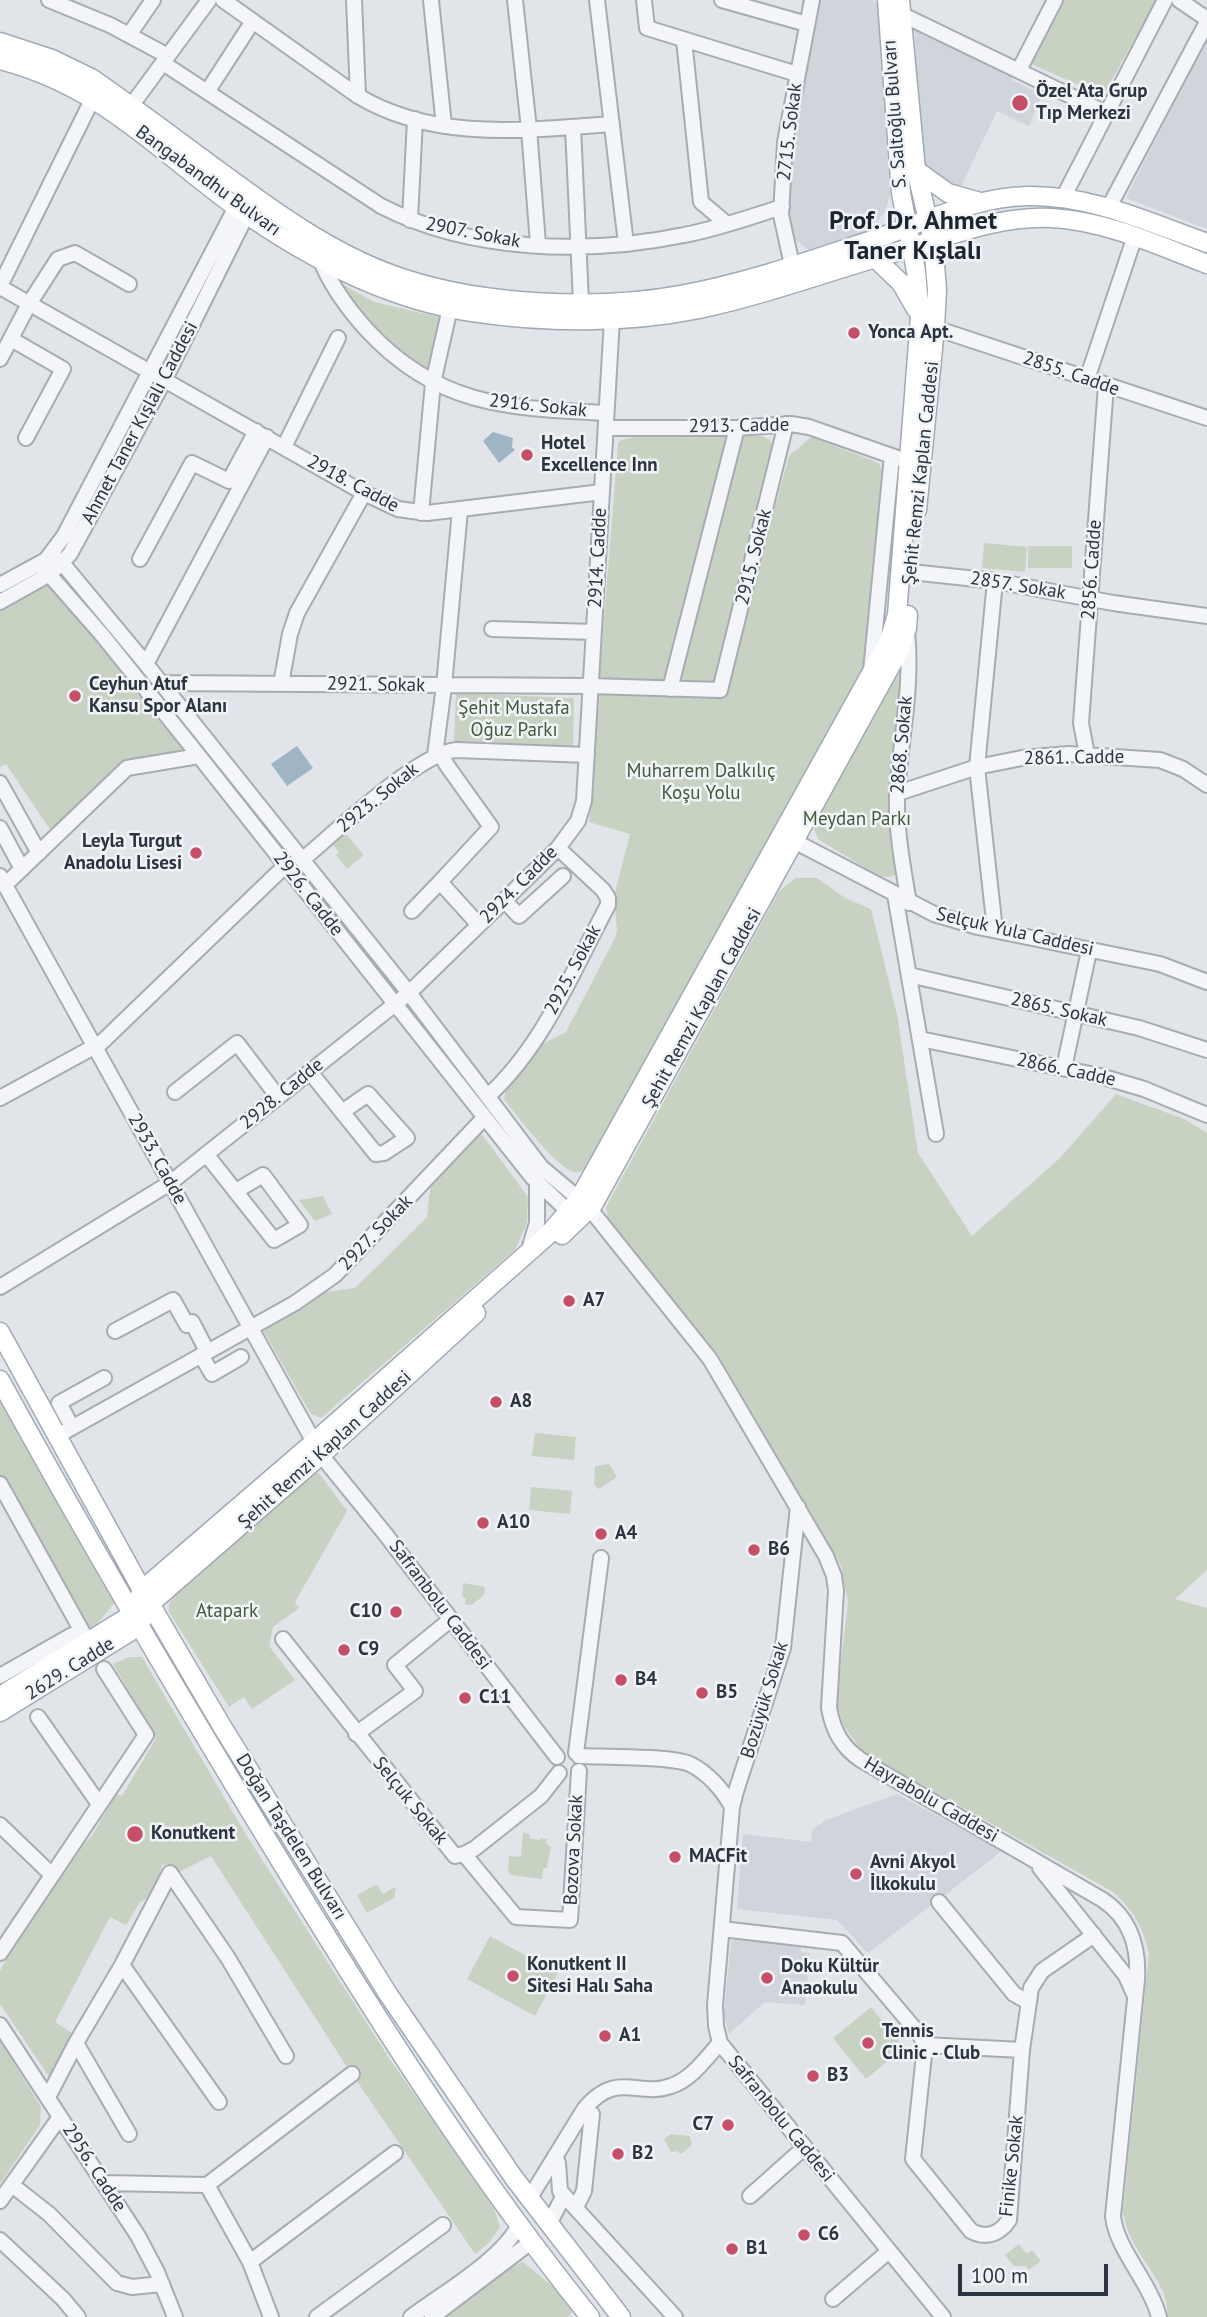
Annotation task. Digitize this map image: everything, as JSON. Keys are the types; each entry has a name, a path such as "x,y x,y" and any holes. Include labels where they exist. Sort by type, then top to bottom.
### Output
{"main road":[{"name":"S. Saltoğlu Bulvarı","path":"887,0 901,193 911,248"},
{"name":"S. Saltoğlu Bulvarı","path":"900,7 916,170 933,241"},
{"name":"Bangabandhu Bulvarı","path":"0,42 71,67 91,78 305,231 403,279 479,296 623,302 681,295 792,265 980,202"},
{"name":"Bangabandhu Bulvarı","path":"0,60 46,74 93,98 242,211 320,259 398,293 450,308 521,317 612,319 701,309 997,222 1037,217 1080,220 1135,236 1207,264"},
{"path":"916,170 948,193 980,202 1026,196 1063,198 1109,207 1207,243"},
{"path":"242,211 251,194"},
{"name":"Şehit Remzi Kaplan Caddesi","path":"146,1597 318,1449 579,1210 788,838 899,650 907,628 935,328 937,290 933,241"},
{"name":"Şehit Remzi Kaplan Caddesi","path":"788,838 896,624 900,459 920,317 911,248"},
{"path":"875,258 901,283 920,317"},
{"name":"Şehit Remzi Kaplan Caddesi","path":"318,1449 527,1254 579,1210"},
{"name":"Doğan Taşdelen Bulvarı","path":"0,1332 65,1432 146,1597 223,1728 388,1994 529,2199 621,2317"},
{"name":"Doğan Taşdelen Bulvarı","path":"0,1380 230,1779 375,2013 582,2314"},
{"path":"136,1620 146,1597"},
{"name":"2629. Cadde","path":"0,1696 80,1639 136,1620"},
{"name":"2629. Cadde","path":"0,1712 136,1620"},
{"path":"519,2225 529,2199"},
{"path":"531,2242 548,2224"}],"street":[{"name":"2907. Sokak","path":"49,0 129,35 206,92 381,206 410,220 465,234 538,244 626,244 686,235 782,207"},
{"path":"129,35 153,0"},
{"path":"131,106 209,0"},
{"path":"223,0 358,96 415,119 444,126 488,131 612,124"},
{"path":"354,0 358,96"},
{"path":"431,0 444,126"},
{"path":"514,0 530,129 538,244"},
{"path":"597,0 626,244"},
{"path":"644,0 647,28 797,74"},
{"path":"722,0 807,24"},
{"name":"2715. Sokak","path":"792,265 782,224 785,136 812,0"},
{"path":"1018,70 1055,0"},
{"path":"1063,198 1165,0"},
{"path":"1109,207 1207,20 1179,0"},
{"path":"900,7 1106,113"},
{"path":"206,92 253,21"},
{"path":"684,40 701,201 727,224"},
{"path":"0,287 93,98"},
{"path":"410,220 415,119"},
{"path":"573,127 581,302"},
{"name":"Ahmet Taner Kışlalı Caddesi","path":"51,564 150,372 242,211"},
{"name":"Ahmet Taner Kışlalı Caddesi","path":"0,602 51,564 82,533 165,379 242,211"},
{"path":"1087,379 1135,236"},
{"path":"0,359 29,304 58,259 75,253 129,284"},
{"name":"2916. Sokak","path":"320,259 335,290 370,333 406,366 433,383 488,402 606,420"},
{"name":"2918. Cadde","path":"0,287 398,509 421,513 460,510 602,492"},
{"path":"421,513 433,383 450,308"},
{"name":"2914. Cadde","path":"587,755 612,319"},
{"name":"2855. Cadde","path":"935,328 1207,418"},
{"path":"11,338 63,369 26,438"},
{"path":"284,447 338,338"},
{"name":"2856. Cadde","path":"1087,755 1081,723 1106,386"},
{"name":"2913. Cadde","path":"606,420 737,428 786,424 809,427 900,459"},
{"name":"2915. Sokak","path":"720,690 786,424"},
{"path":"670,689 737,428"},
{"path":"140,559 192,463 229,481 261,434"},
{"path":"146,663 261,434"},
{"path":"281,684 290,634 297,613 364,492"},
{"path":"412,911 491,827 438,754 460,510"},
{"path":"0,585 51,564"},
{"name":"2926. Cadde","path":"51,564 146,663 409,993 541,1167 579,1210"},
{"name":"2926. Cadde","path":"51,564 199,756 537,1183 579,1210"},
{"name":"2857. Sokak","path":"911,572 995,581 1207,616"},
{"path":"995,581 978,767 995,930"},
{"path":"492,628 594,632"},
{"name":"2868. Sokak","path":"907,628 908,680 898,793 899,830 909,903"},
{"name":"2921. Sokak","path":"162,683 591,686 720,690"},
{"name":"2923. Sokak","path":"302,860 418,764 438,754 457,750 587,755"},
{"name":"2924. Cadde","path":"395,1004 558,848 572,831 582,811 587,755"},
{"name":"2861. Cadde","path":"898,793 978,767 1022,758 1087,755 1160,760 1183,769 1207,785"},
{"path":"4,891 22,869 127,768 199,756"},
{"path":"0,783 39,853"},
{"path":"22,869 2,838 25,828"},
{"name":"Selçuk Yula Caddesi","path":"788,838 909,903 946,918 1171,967 1207,982"},
{"name":"2925. Sokak","path":"488,1096 510,1073 539,1035 608,905 608,898 603,890 558,848"},
{"path":"0,1098 95,1047 286,865"},
{"path":"504,900 519,916 563,876"},
{"path":"440,882 479,925"},
{"name":"2933. Cadde","path":"4,891 95,1047 318,1449"},
{"path":"895,895 936,1134"},
{"path":"1064,1068 1089,951"},
{"name":"2865. Sokak","path":"909,975 1139,1028 1207,1050"},
{"name":"2928. Cadde","path":"0,1287 170,1183 395,1004"},
{"name":"2866. Cadde","path":"920,1040 1064,1068 1144,1088 1207,1115"},
{"path":"175,1092 237,1042 278,1097"},
{"path":"310,1072 342,1112 376,1154 384,1153 407,1138 368,1094 342,1112"},
{"name":"2927. Sokak","path":"65,1432 305,1296 335,1275 484,1118"},
{"path":"206,1154 274,1240 300,1225 263,1175 236,1191"},
{"path":"527,1254 537,1223 537,1183"},
{"name":"Hayrabolu Caddesi","path":"579,1210 614,1237 710,1359 823,1549 834,1576 836,1599 829,1708 841,1741 861,1760 1108,1904 1124,1921 1134,1940 1137,1954 1135,1998 1113,2216 1118,2235 1151,2293 1159,2317"},
{"path":"115,1331 173,1300 187,1325 192,1322 212,1374 241,1357"},
{"path":"65,1432 60,1403 104,1378"},
{"name":"Safranbolu Caddesi","path":"318,1449 557,1757"},
{"path":"0,1484 80,1639 0,1676"},
{"name":"Bozüyük Sokak","path":"732,1807 783,1648 798,1507"},
{"path":"601,1558 578,1754 581,1764 579,1772 571,1776 559,1773 555,1765 557,1757 568,1750 578,1754 688,1764 716,1784 732,1807"},
{"path":"356,1734 415,1691 395,1665 450,1620"},
{"name":"Selçuk Sokak","path":"283,1639 454,1856 464,1854 541,1796 559,1773"},
{"path":"1,1950 146,1735 104,1669"},
{"path":"38,1717 99,1804"},
{"name":"Bozova Sokak","path":"464,1854 516,1917 570,1920 579,1772"},
{"name":"Safranbolu Caddesi","path":"732,1807 715,2005 720,2043 943,2317"},
{"path":"0,1825 51,1874"},
{"path":"1032,1859 1126,1976 1135,1998"},
{"path":"48,2098 170,1873 228,1958 286,2056"},
{"path":"939,1902 1014,1994 1028,2002"},
{"path":"722,1929 842,1943 920,2035 925,2045 1022,2050"},
{"name":"Finike Sokak","path":"925,2045 913,2159 971,2231 984,2235 998,2232 1009,2220 1028,2002 1037,1976 1094,1935"},
{"path":"122,1965 219,2102"},
{"name":"2956. Cadde","path":"0,2025 138,2236 175,2317"},
{"path":"76,2043 129,2134"},
{"path":"529,2199 585,2108 598,2095 621,2087 658,2088 673,2085 690,2075 720,2043"},
{"path":"104,2183 206,2185 352,2074"},
{"path":"576,2207 584,2191 592,2114"},
{"path":"0,2201 60,2117"},
{"path":"750,2196 805,2147"},
{"path":"250,2262 395,2153"},
{"path":"555,2156 559,2165 559,2187 564,2195 675,2317"},
{"path":"114,2198 136,2184"},
{"path":"12,2185 49,2214 117,2283 128,2287 162,2284"},
{"path":"206,2185 250,2262 271,2317"},
{"path":"548,2224 564,2195"},
{"path":"317,2317 443,2225"},
{"path":"411,2317 494,2255 519,2225"},
{"path":"0,2240 63,2299 78,2317"},
{"path":"432,2317 531,2242"},
{"path":"833,2299 889,2251"}],"shaded area":[{"path":"820,0 872,0 879,4 890,195 885,212 868,232 812,253 793,237 789,200 792,142"},
{"path":"914,21 1013,69 1012,80 1042,95 1029,126 997,111 960,188 930,173 921,160"},
{"path":"1207,39 1207,229 1126,198"},
{"name":"Avni Akyol İlkokulu","path":"897,1794 1002,1851 941,1898 934,1898 933,1904 868,1953 837,1920 737,1909 743,1834 811,1842 812,1830 826,1820"},
{"name":"Doku Kültür Anaokulu","path":"734,1939 801,1946 801,1952 810,1953 805,2005 765,2002 729,2034 724,2014 731,1942"}],"green space":[{"path":"1063,0 1156,0 1103,96 1029,63"},
{"path":"342,284 374,302 439,317 428,376 403,357 369,323 338,287"},
{"path":"637,436 762,436 770,440 773,447 717,679 710,685 599,679 618,445 619,441"},
{"name":"Muharrem Dalkılıç Koşu Yolu","path":"811,437 874,461 879,464 885,476 867,665 585,1171 574,1172 547,1151 504,1099 506,1090 536,1049 566,1032 617,931 614,896 630,834 589,822 599,698 603,692 723,695 789,456"},
{"path":"984,543 1027,547 1025,572 982,568"},
{"path":"1028,546 1072,546 1072,568 1028,568"},
{"name":"Ceyhun Atuf Kansu Spor Alanı","path":"50,574 199,756 134,765 55,837 6,764 0,767 0,602"},
{"name":"Meydan Parkı","path":"905,662 902,869 893,876 884,877 818,839 814,829 815,819"},
{"name":"Şehit Mustafa Oğuz Parkı","path":"456,693 574,698 573,746 454,742"},
{"path":"346,834 364,855 347,869 336,855 339,852 333,845"},
{"path":"796,878 817,878 845,898 871,909 897,1014 918,1153 972,1236 1060,1158 1116,1094 1184,1119 1207,1133 1207,1570 1175,1599 1207,1608 1207,2317 1168,2317 1163,2293 1125,2223 1123,2211 1149,1953 1136,1920 1113,1892 862,1751 841,1722 836,1704 848,1602 841,1566 719,1356 608,1219 606,1207 779,891"},
{"path":"481,1133 528,1197 527,1223 515,1250 321,1418 311,1414 264,1332 269,1323 325,1292 355,1288 427,1217 431,1182"},
{"path":"323,1196 332,1214 315,1221 299,1200"},
{"path":"0,1401 115,1602 89,1634 0,1475"},
{"path":"535,1433 576,1437 574,1460 532,1456"},
{"path":"609,1464 617,1477 599,1489 594,1485 595,1466"},
{"name":"Atapark","path":"315,1473 319,1473 347,1511 295,1602 299,1608 273,1627 269,1646 295,1680 252,1709 244,1697 229,1707 169,1612 169,1603 180,1590"},
{"path":"531,1487 572,1491 570,1514 529,1510"},
{"path":"463,1583 485,1587 484,1595 472,1605 465,1604 466,1599 462,1596"},
{"path":"129,1657 142,1657 245,1833 391,2061 493,2206 500,2227 489,2243 475,2254 345,2064 211,1856 179,1872 172,1864 162,1865 153,1896 140,1902 126,1925 110,1917 55,2022 75,2035 50,2078 0,2004 0,1971 21,1929 58,1870 92,1836 116,1794 122,1796 156,1738 113,1664"},
{"path":"523,1833 529,1834 531,1839 548,1839 545,1842 551,1850 542,1879 511,1875 508,1870 509,1856 521,1857"},
{"path":"377,1884 383,1894 395,1887 394,1898 367,1913 357,1895"},
{"name":"Konutkent II Sitesi Halı Saha","path":"490,1936 558,1973 535,2016 467,1979"},
{"name":"Tennis Clinic - Club","path":"871,2007 904,2048 866,2079 833,2038"},
{"path":"0,2040 41,2107 40,2125 0,2184"},
{"path":"671,2134 690,2136 692,2145 681,2154 671,2152 664,2139"},
{"path":"1019,2244 1027,2254 1032,2250 1041,2261 1029,2270 1026,2266 1014,2266 1005,2255"},
{"path":"523,2262 556,2289 572,2312 568,2317 444,2317 506,2269"}],"water":[{"path":"493,432 513,438 512,447 515,450 499,463 483,441"},
{"path":"297,746 313,768 287,786 271,764"}],"place":[{"name":"Özel Ata Grup Tıp Merkezi","path":"1020,103"},
{"name":"Yonca Apt.","path":"854,333"},
{"name":"Hotel Excellence Inn","path":"527,455"},
{"name":"Ceyhun Atuf Kansu Spor Alanı","path":"75,696"},
{"name":"Leyla Turgut Anadolu Lisesi","path":"196,853"},
{"name":"A7","path":"569,1301"},
{"name":"A8","path":"496,1402"},
{"name":"A10","path":"483,1523"},
{"name":"A4","path":"601,1534"},
{"name":"B6","path":"754,1550"},
{"name":"C10","path":"396,1612"},
{"name":"C9","path":"344,1650"},
{"name":"B4","path":"621,1680"},
{"name":"B5","path":"702,1693"},
{"name":"C11","path":"465,1698"},
{"name":"Konutkent","path":"135,1834"},
{"name":"MACFit","path":"675,1857"},
{"name":"Avni Akyol İlkokulu","path":"856,1874"},
{"name":"Konutkent II Sitesi Halı Saha","path":"513,1976"},
{"name":"Doku Kültür Anaokulu","path":"767,1978"},
{"name":"A1","path":"605,2036"},
{"name":"Tennis Clinic - Club","path":"868,2043"},
{"name":"B3","path":"813,2076"},
{"name":"C7","path":"728,2125"},
{"name":"B2","path":"618,2154"},
{"name":"C6","path":"804,2235"},
{"name":"B1","path":"732,2249"}],"district":[{"name":"Prof. Dr. Ahmet Taner Kışlalı","path":"913,237"}]}
